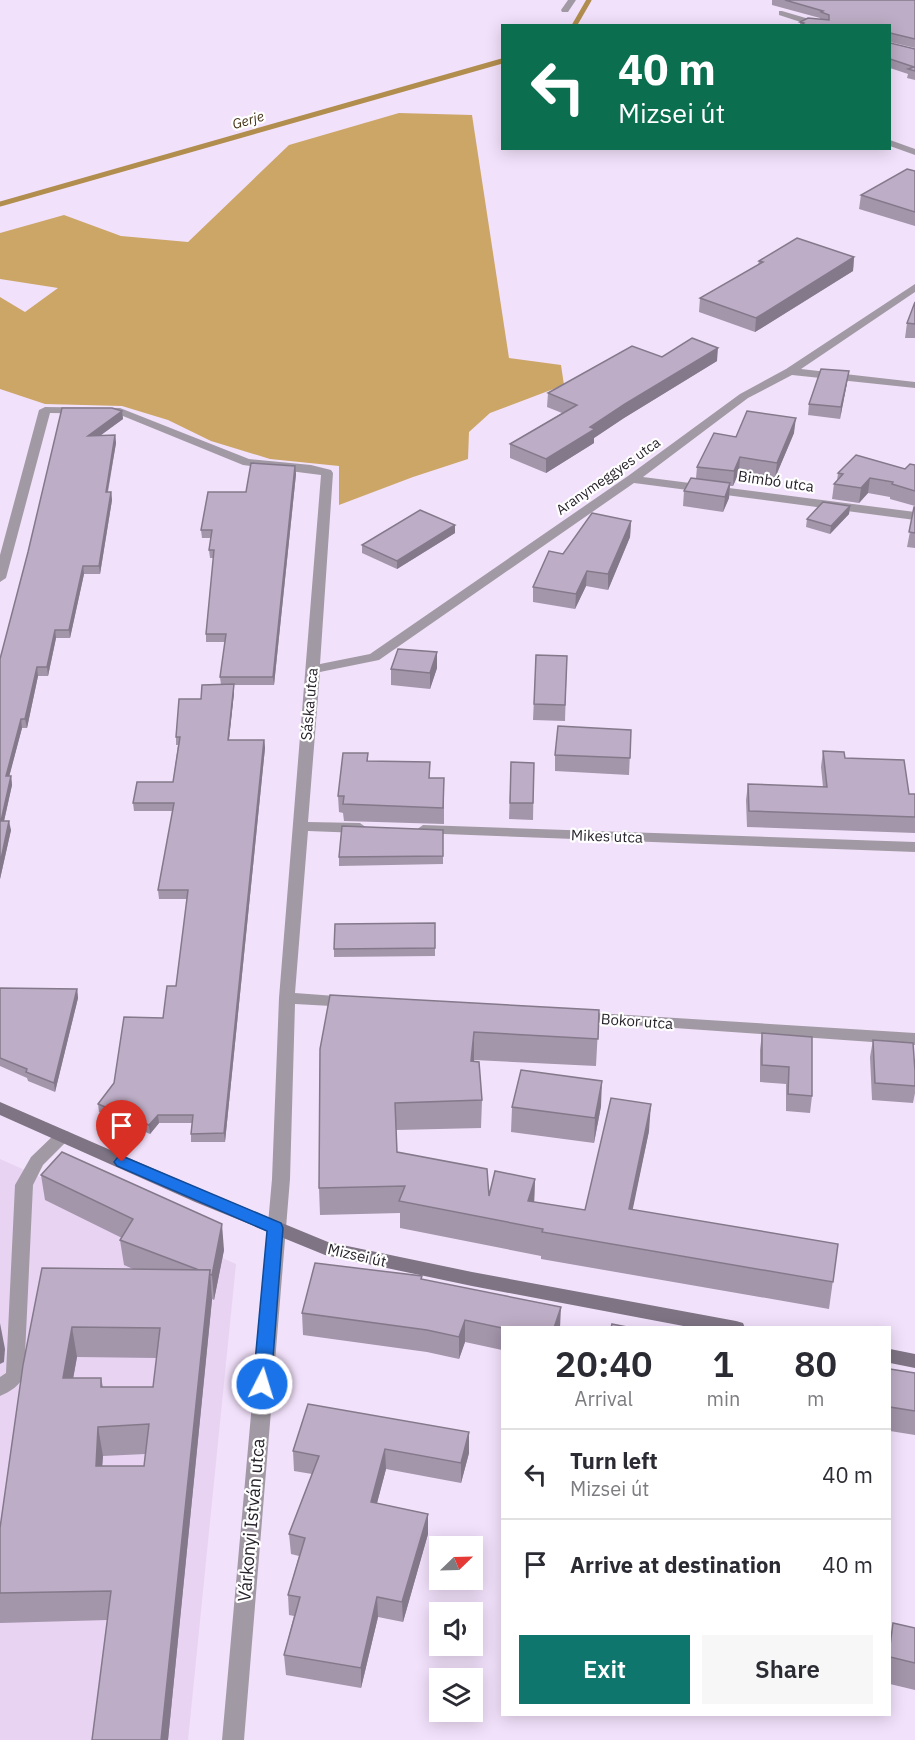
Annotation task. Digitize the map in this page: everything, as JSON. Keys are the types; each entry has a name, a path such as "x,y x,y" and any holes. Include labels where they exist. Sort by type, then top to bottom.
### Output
{"main road":[{"name":"Mizsei út","path":"0,1108 201,1197 325,1248 374,1260 725,1326"},
{"path":"891,1356 915,1361"}],"street":[{"path":"565,10 572,0"},
{"path":"782,13 817,24"},
{"path":"891,143 915,152"},
{"name":"Aranymeggyes utca","path":"312,670 374,657 632,478 744,396 790,371 915,287"},
{"path":"790,371 915,385"},
{"name":"Sáska utca","path":"4,546 45,410 120,411 247,462 327,473 287,999 281,1179 275,1228"},
{"name":"Bimbó utca","path":"632,478 915,516"},
{"path":"0,578 4,546"},
{"path":"300,826 371,828"},
{"name":"Mikes utca","path":"406,829 915,847"},
{"path":"287,999 370,1004"},
{"name":"Bokor utca","path":"560,1016 915,1039"},
{"path":"0,1388 15,1376 24,1185 37,1161 63,1136"},
{"name":"Várkonyi István utca","path":"233,1740 275,1228"}],"shaded area":[{"path":"399,113 472,115 509,358 561,365 564,385 490,413 469,432 468,459 339,505 339,466 270,459 211,441 168,420 122,406 45,404 0,389 0,297 25,312 58,288 0,279 0,233 64,215 121,236 188,242 289,145"},
{"path":"0,1159 236,1264 188,1740 0,1740"}],"building":[{"path":"785,0 915,0 915,39 891,33 891,24 803,24 800,22 808,18 829,20 829,15 821,12 823,11"},
{"path":"891,43 915,49 915,71 908,69 914,67 891,59"},
{"path":"907,169 915,171 915,212 861,195"},
{"path":"797,238 854,257 756,318 700,298 763,262 759,261"},
{"path":"915,302 915,324 907,323"},
{"path":"692,338 718,348 625,404 590,427 595,429 546,459 510,444 577,405 548,393 632,346 662,357"},
{"path":"821,369 849,371 841,407 809,404"},
{"path":"62,408 112,408 122,411 88,436 115,435 106,492 111,492 99,566 83,566 69,630 55,630 47,667 37,667 25,719 21,719 6,776 11,776 1,821 9,821 0,864 0,659"},
{"path":"747,411 796,418 777,463 740,457 734,471 697,467 714,433 736,437"},
{"path":"856,455 905,469 910,464 915,465 915,491 892,484 893,482 870,478 861,488 834,484 843,474 838,473"},
{"path":"251,463 295,466 273,677 220,677 226,634 206,634 214,550 209,550 212,530 201,530 208,492 246,492"},
{"path":"691,478 730,483 725,497 684,491"},
{"path":"823,502 850,506 831,526 807,519"},
{"path":"915,507 915,533 909,532"},
{"path":"420,510 455,525 397,561 362,545"},
{"path":"592,513 631,521 608,574 587,571 576,594 533,587 549,551 563,554"},
{"path":"398,649 437,652 430,673 391,669"},
{"path":"536,655 567,656 565,705 534,704"},
{"path":"234,684 228,740 264,740 224,1133 191,1134 193,1115 158,1115 149,1125 98,1104 114,1083 124,1017 163,1018 167,986 176,986 188,890 158,890 174,803 133,803 137,782 173,782 180,737 176,737 179,699 201,699 202,685"},
{"path":"558,726 631,730 630,758 555,755"},
{"path":"823,751 844,752 845,758 904,760 909,794 915,794 915,817 749,811 748,784 827,787"},
{"path":"343,753 368,753 367,761 430,762 429,778 444,778 443,808 343,804 344,796 338,796"},
{"path":"511,762 534,763 533,803 510,803"},
{"path":"342,826 443,830 443,856 339,857"},
{"path":"435,923 435,948 334,949 335,924"},
{"path":"0,988 77,989 54,1083 0,1058"},
{"path":"330,995 599,1010 598,1039 474,1032 471,1061 479,1062 482,1100 395,1103 397,1152 487,1169 489,1196 495,1171 535,1179 528,1201 585,1210 611,1098 651,1104 629,1209 838,1244 833,1282 542,1232 543,1229 399,1201 405,1186 319,1188 320,1049"},
{"path":"762,1033 812,1037 812,1096 788,1094 789,1067 762,1065"},
{"path":"873,1040 913,1043 915,1086 875,1083"},
{"path":"521,1070 602,1081 595,1118 512,1107"},
{"path":"62,1152 222,1224 212,1275 209,1274 210,1270 199,1270 120,1240 133,1219 41,1175"},
{"path":"315,1263 422,1276 421,1279 561,1307 555,1326 501,1328 465,1320 459,1337 427,1330 302,1313"},
{"path":"42,1268 210,1270 161,1740 92,1740 111,1591 0,1593 0,1528 23,1365","holes":["72,1327 160,1328 153,1387 101,1387 101,1378 63,1378","149,1424 144,1466 96,1466 98,1427"]},
{"path":"891,1369 915,1373 915,1411 891,1407"},
{"path":"308,1404 469,1432 461,1463 385,1449 371,1502 428,1514 402,1602 377,1597 361,1668 284,1655 300,1597 288,1595 305,1538 289,1534 319,1456 293,1451"},
{"path":"893,1623 915,1628 915,1663 891,1657"}],"waterway":[{"name":"Gerje","path":"575,24 589,0"},
{"name":"Gerje","path":"0,204 501,61"}],"route":[{"path":"122,1162 275,1228 262,1384"}]}
